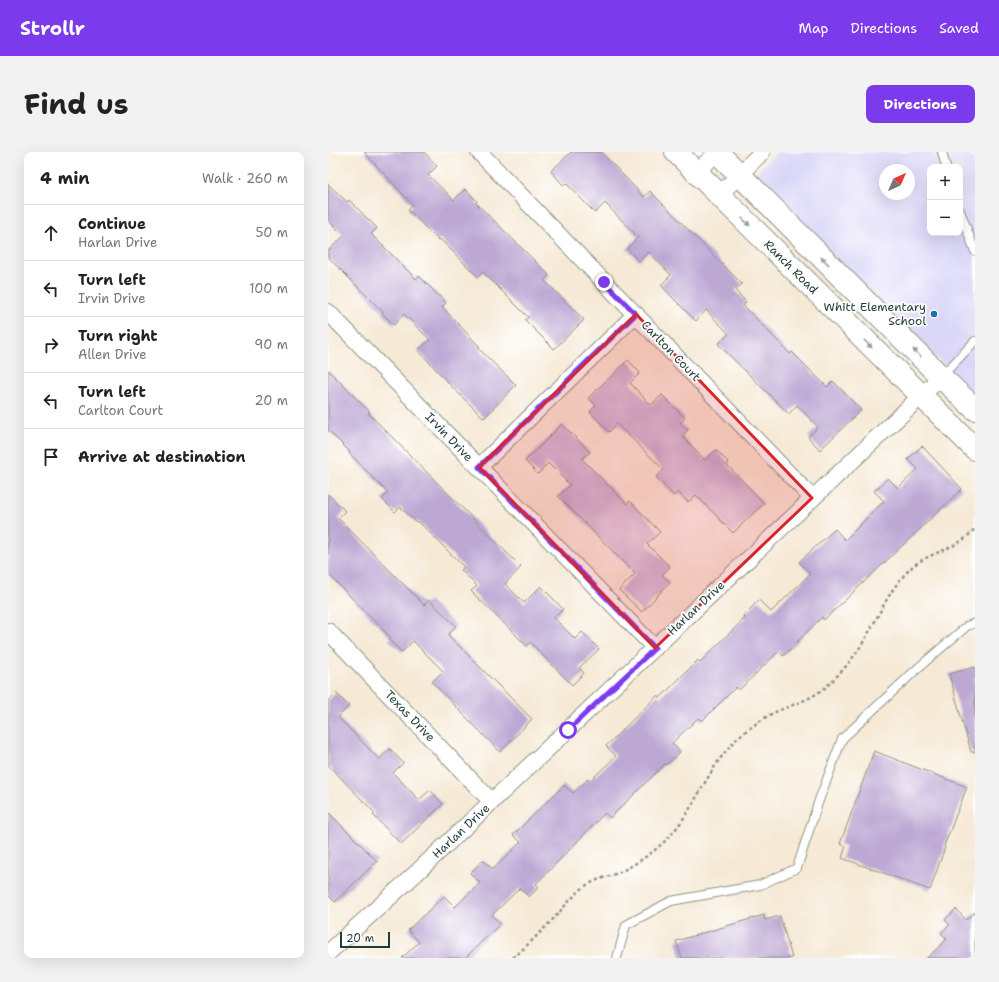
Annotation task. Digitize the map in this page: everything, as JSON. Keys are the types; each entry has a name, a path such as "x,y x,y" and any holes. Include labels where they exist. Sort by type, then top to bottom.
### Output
{"main road":[{"name":"Ranch Road","path":"676,152 975,449"},
{"path":"717,152 941,377 975,409"}],"street":[{"name":"Carlton Court","path":"479,152 812,498"},
{"path":"697,172 717,152"},
{"path":"719,195 762,152"},
{"name":"Irvin Drive","path":"328,312 655,648"},
{"path":"479,467 636,314"},
{"name":"Harlan Drive","path":"329,950 413,876 941,377"},
{"name":"Texas Drive","path":"328,631 492,802"}],"lane":[{"path":"942,152 945,164"},
{"path":"963,219 975,251"},
{"path":"941,377 975,341"},
{"path":"617,958 626,925 671,901 760,885 797,868 818,803 842,739 923,664 967,626 975,623"}],"path":[{"path":"513,958 586,886 633,865 665,842 676,829 726,750 741,735 762,720 823,691 850,662 894,588 907,572 916,563 966,538 975,528"}],"highlighted area":[{"path":"636,314 812,498 655,648 479,467"}],"shaded area":[{"name":"Whitt Elementary School","path":"777,152 975,152 975,395 753,177"}],"building":[{"path":"364,152 424,152 437,166 428,175 454,200 465,189 477,201 476,203 549,275 544,280 584,320 554,349 525,320 528,317 483,272 478,277 408,210 413,205"},
{"path":"571,152 601,152 644,197 650,191 742,284 735,290 746,302 743,305 790,354 792,352 827,387 833,381 861,410 820,450 808,437 818,427 797,405 789,414 718,344 729,334 706,310 696,321 661,285 671,275 649,252 639,261 627,249 638,237 605,203 595,213 566,183 563,185 551,171"},
{"path":"328,184 347,202 349,200 377,228 371,234 416,279 419,276 446,303 442,307 480,347 478,348 516,385 484,418 456,391 418,350 430,340 404,314 394,325 328,257 328,251 344,236 328,220"},
{"path":"628,360 640,373 630,383 651,405 662,395 685,418 680,423 688,430 682,436 705,460 716,450 729,463 727,465 764,503 733,533 696,495 688,502 678,492 674,496 656,477 664,470 617,424 609,432 590,412 596,405 588,398"},
{"path":"328,370 370,412 368,413 521,567 505,584 524,603 541,586 563,609 554,618 575,639 582,632 599,649 579,668 584,673 572,685 530,642 527,646 471,591 477,586 461,570 464,567 418,521 416,522 400,507 395,512 382,499 388,493 328,430"},
{"path":"562,424 590,452 582,459 627,504 630,501 660,532 647,544 670,567 662,575 670,582 642,612 619,590 635,574 558,496 570,485 548,463 538,474 525,461"},
{"path":"922,446 962,489 824,620 822,617 783,656 779,651 739,690 736,687 702,721 698,718 672,743 680,752 666,765 665,764 610,818 605,813 536,884 539,887 529,897 520,888 492,915 500,924 465,958 402,958 419,942 408,930 444,896 455,907 480,883 470,873 483,860 493,869 521,842 513,835 564,785 573,793 588,779 590,781 616,756 606,746 658,695 660,698 698,660 700,662 745,618 743,616 759,600 771,612 810,574 799,562 835,529 845,540 884,501 874,491 888,478 898,488 918,469 908,459"},
{"path":"328,494 345,511 338,518 424,605 429,600 456,626 448,635 532,719 500,752 432,682 443,671 413,641 402,652 389,640 391,638 328,574"},
{"path":"975,667 975,752 971,752 949,674"},
{"path":"336,693 349,706 338,717 379,759 390,749 403,763 393,773 419,800 430,790 443,804 401,844 373,815 375,813 328,765 328,701"},
{"path":"874,751 967,787 944,846 945,847 930,890 842,858 846,846 840,844"},
{"path":"328,812 377,861 335,902 328,895"},
{"path":"956,909 966,920 975,912 975,958 927,958 947,939 941,933 950,925 945,920"},
{"path":"764,915 765,920 780,916 792,958 682,958 676,941"}],"place":[{"name":"Whitt Elementary School","path":"934,314"}],"route":[{"path":"568,730 655,648 479,467 636,314 604,282"}]}
